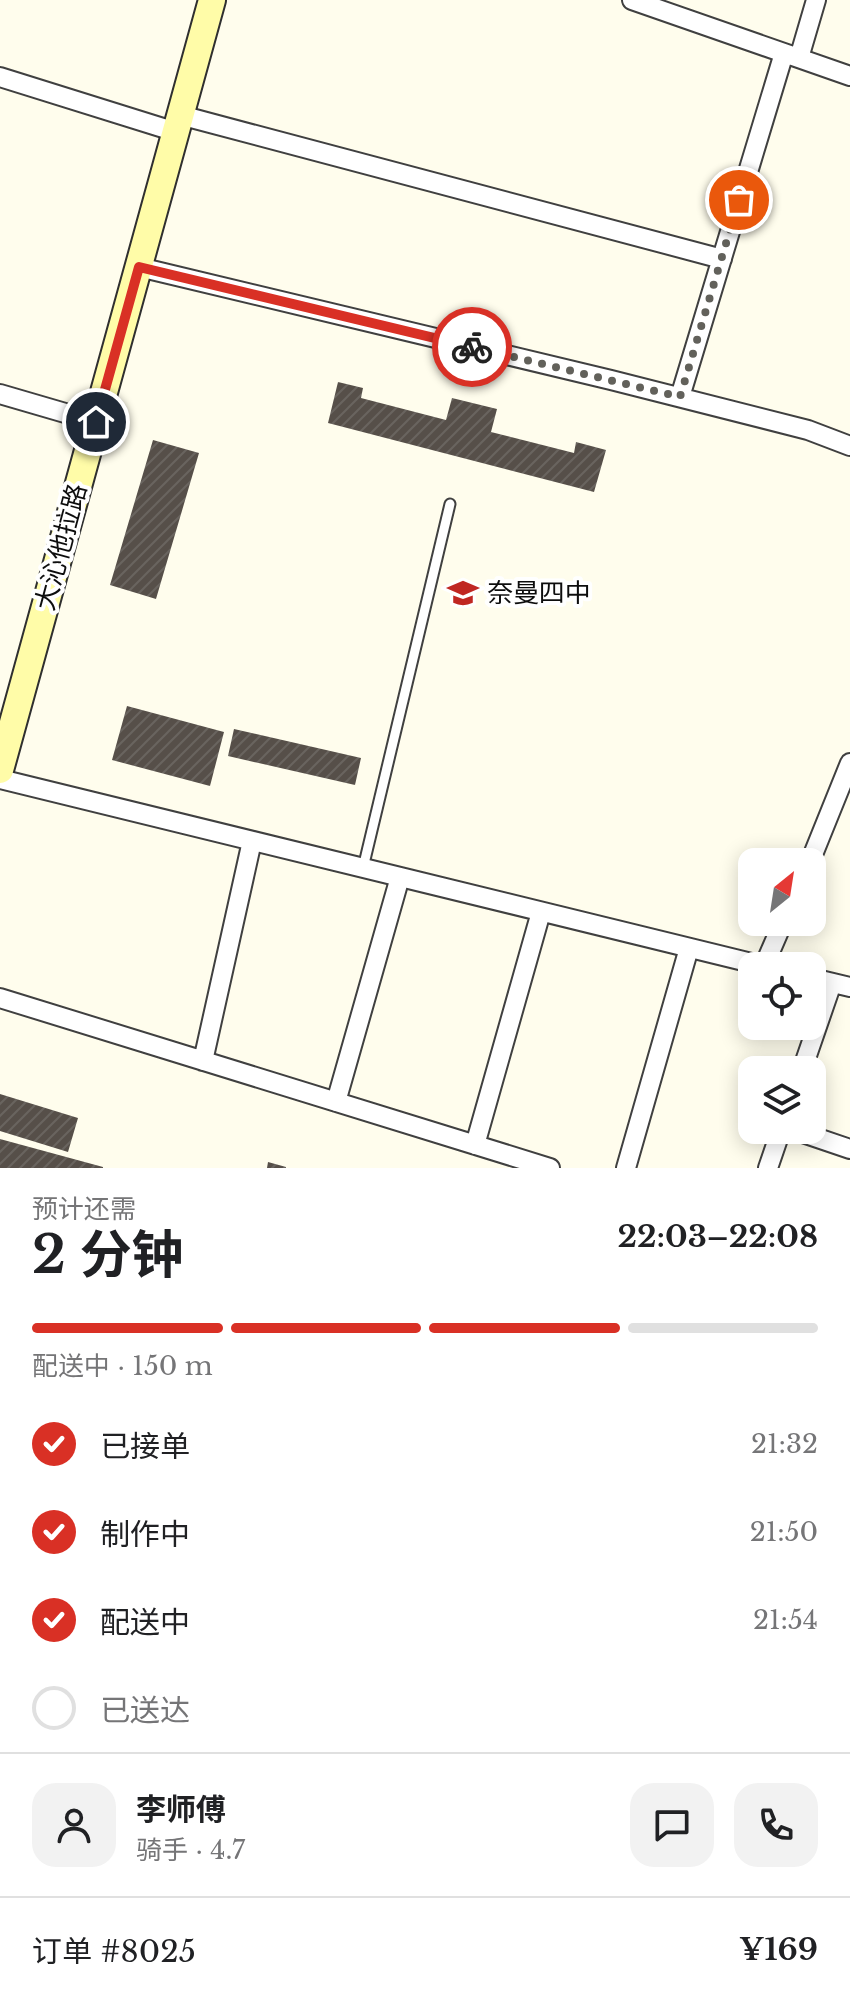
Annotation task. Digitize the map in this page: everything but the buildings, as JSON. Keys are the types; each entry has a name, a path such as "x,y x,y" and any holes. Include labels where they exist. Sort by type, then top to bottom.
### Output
{"street":[{"name":"大沁他拉路","path":"0,770 212,0"},
{"path":"635,0 850,76"},
{"path":"680,397 722,259 791,56 816,0"},
{"path":"0,77 722,259"},
{"path":"139,267 680,397 808,430 850,446"},
{"path":"0,394 96,422"},
{"path":"816,848 850,763"},
{"path":"0,779 738,960"},
{"path":"203,1061 252,841"},
{"path":"336,1102 400,877"},
{"path":"475,1145 541,912"},
{"path":"626,1168 689,948"},
{"path":"808,1056 841,985"},
{"path":"0,998 550,1168"},
{"path":"826,1141 850,1149"},
{"path":"768,1168 776,1144"}],"lane":[{"path":"363,868 450,504"}],"way so far":[{"path":"472,347 680,397 739,200"}],"place":[{"name":"奈曼四中","path":"463,593"}],"route":[{"path":"96,422 139,267 472,347"}]}
